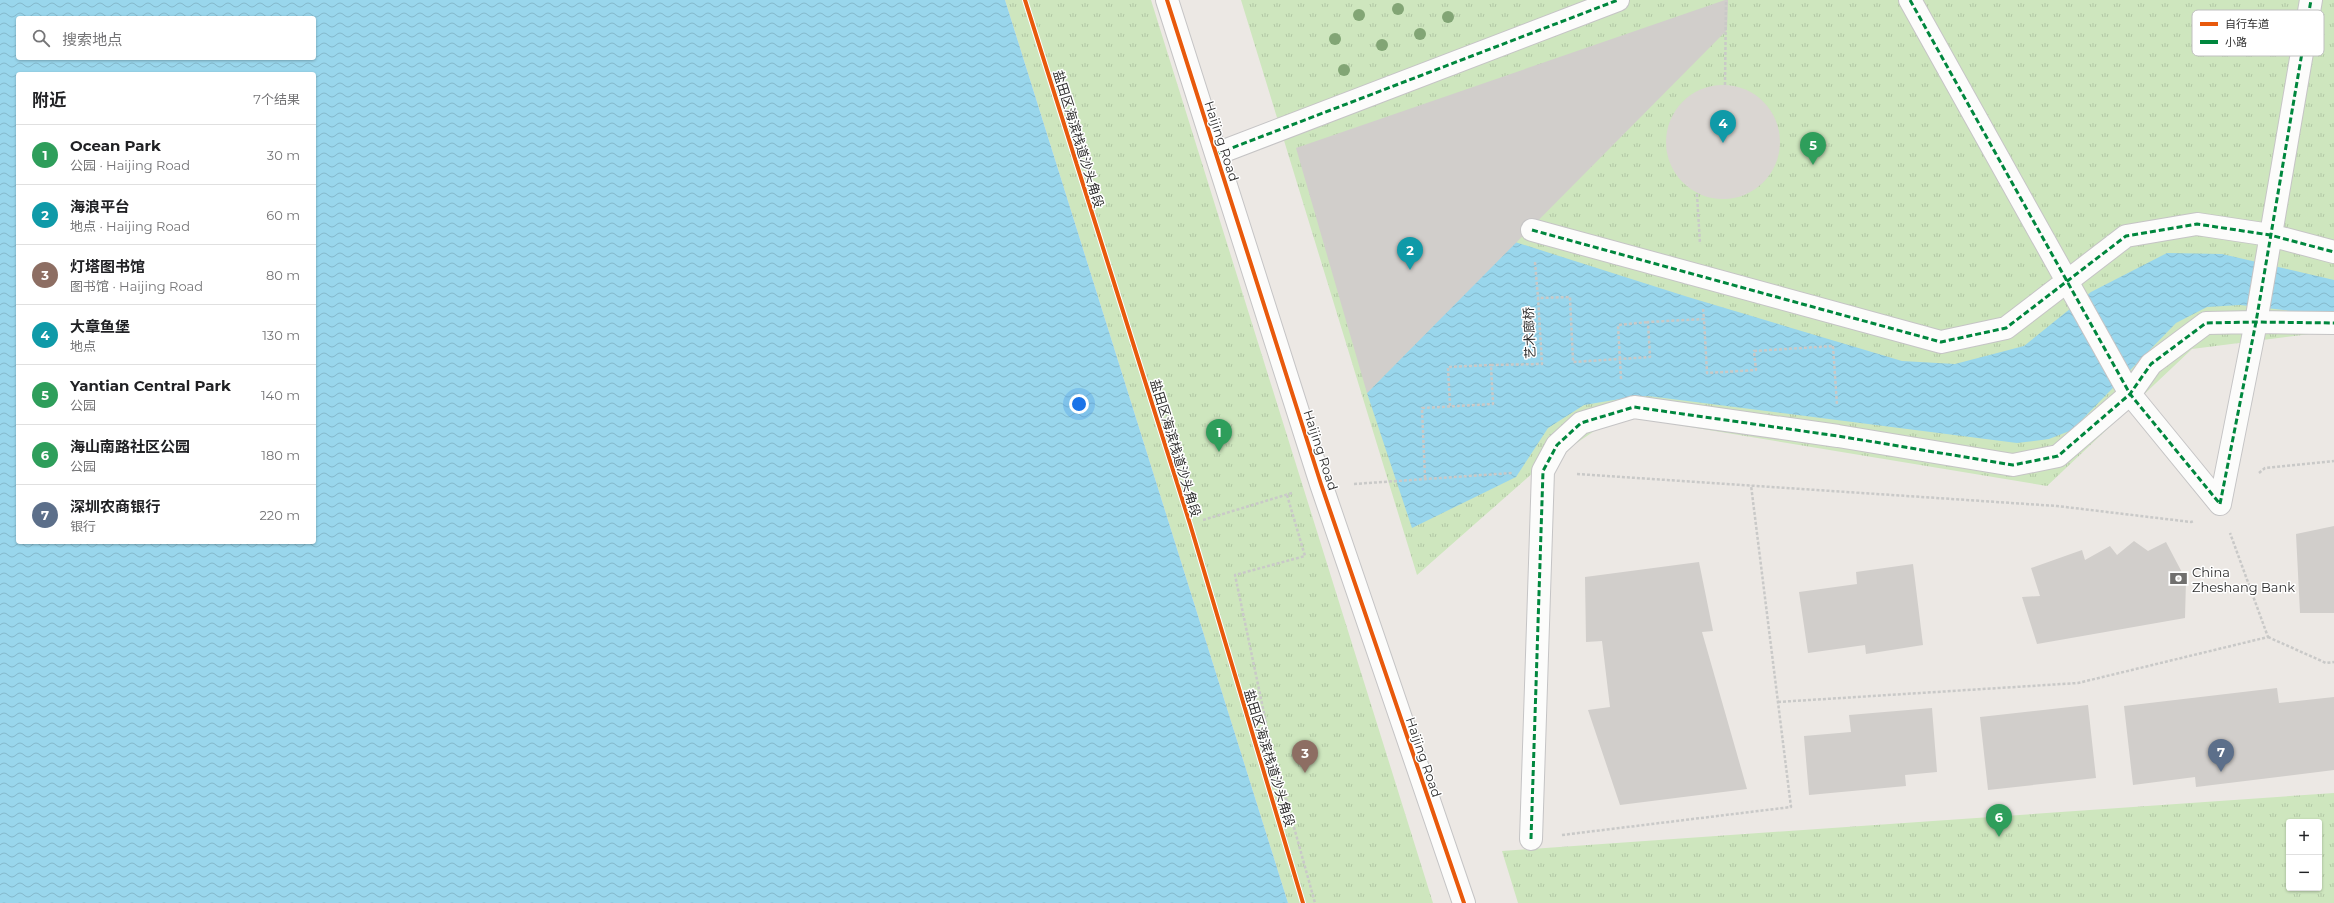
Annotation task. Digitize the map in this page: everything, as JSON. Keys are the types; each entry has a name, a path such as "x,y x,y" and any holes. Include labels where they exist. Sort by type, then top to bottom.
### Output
{"street":[{"name":"Haijing Road","path":"1167,0 1321,484 1464,903"},
{"path":"1216,154 1618,0"},
{"path":"1910,0 2130,394 2220,504"},
{"path":"2309,10 2311,0"},
{"path":"2220,504 2256,322 2268,244 2301,56"},
{"path":"1532,230 1941,342 2006,328 2070,285 2126,236 2197,224 2268,244 2334,252"},
{"path":"1531,839 1543,471 1557,445 1581,423 1634,407 1838,436 2012,465 2058,456 2130,394 2151,364 2206,323 2334,323"}],"path":[{"path":"1725,85 1726,0"},
{"path":"1697,194 1702,276"},
{"path":"1831,312 1838,436"},
{"path":"1623,411 1618,325 1704,319 1707,373 1756,370 1754,351 1833,346"},
{"path":"1425,478 1422,408 1493,404 1490,365"},
{"path":"1381,483 1425,478 1543,471 2056,506 2191,522 2220,504 2265,468 2334,461"},
{"path":"1531,839 1791,807 1751,485"},
{"path":"1287,494 1305,556 1235,575 1269,737 1315,903"},
{"path":"1203,520 1273,498"},
{"path":"2220,504 2268,637"},
{"path":"1778,702 2078,684 2268,637 2326,663 2334,662"}],"green space":[{"path":"1005,0 1151,0 1433,903 1288,903"},
{"path":"1241,0 2334,0 2334,331 2192,349 2047,486 1618,415 1535,471 1417,575"},
{"path":"2334,793 2334,903 1518,903 1502,851"}],"shaded area":[{"path":"1723,85 1745,89 1763,102 1776,120 1780,142 1776,164 1763,182 1745,195 1723,199 1701,195 1683,182 1670,164 1666,142 1670,120 1683,102 1701,89"}],"water":[{"path":"0,0 1005,0 1288,903 0,903"},
{"path":"1515,242 1688,297 1902,361 1955,364 2024,346 2091,292 2167,253 2222,254 2334,280 2334,316 2240,305 2207,307 2176,323 2072,430 2049,439 2017,443 1648,396 1584,405 1548,428 1516,477 1412,528 1367,393"}],"building":[{"path":"1728,0 1727,30 1367,393 1296,148"},
{"path":"2334,526 2334,613 2300,613 2296,534"},
{"path":"2134,541 2148,551 2166,542 2186,580 2185,618 2037,644 2022,597 2040,596 2031,568 2082,550 2085,560 2110,546 2117,555"},
{"path":"1699,562 1713,631 1702,632 1747,789 1620,805 1588,710 1610,707 1602,641 1586,642 1585,577"},
{"path":"1913,564 1923,645 1866,654 1865,645 1808,653 1799,592 1857,584 1856,572"},
{"path":"2277,688 2279,703 2334,697 2334,770 2196,787 2195,777 2133,785 2124,706"},
{"path":"2088,705 2096,778 1988,790 1980,717"},
{"path":"1932,708 1937,772 1905,775 1906,786 1809,795 1804,736 1851,732 1849,715"}],"marked path":[{"path":"1216,154 1618,0"},
{"path":"1910,0 2130,394 2220,504"},
{"path":"2309,10 2311,0"},
{"path":"2220,504 2256,322 2301,56"},
{"path":"1532,230 1941,342 2006,328 2126,236 2197,224 2270,235 2334,252"},
{"path":"1531,839 1543,471 1557,445 1581,423 1634,407 1838,436 2013,465 2058,456 2130,394 2151,364 2206,323 2334,323"}],"cycle path":[{"name":"盐田区海滨栈道沙头角段","path":"1025,0 1190,524 1303,903"},
{"path":"1167,0 1321,484 1464,903"}],"place":[{"name":"大章鱼堡","path":"1723,143"},
{"name":"Yantian Central Park","path":"1813,165"},
{"name":"海浪平台","path":"1410,270"},
{"name":"Ocean Park","path":"1219,452"},
{"name":"China Zheshang Bank","path":"2179,579"},
{"name":"深圳农商银行","path":"2221,772"},
{"name":"灯塔图书馆","path":"1305,773"},
{"name":"海山南路社区公园","path":"1999,837"}]}
